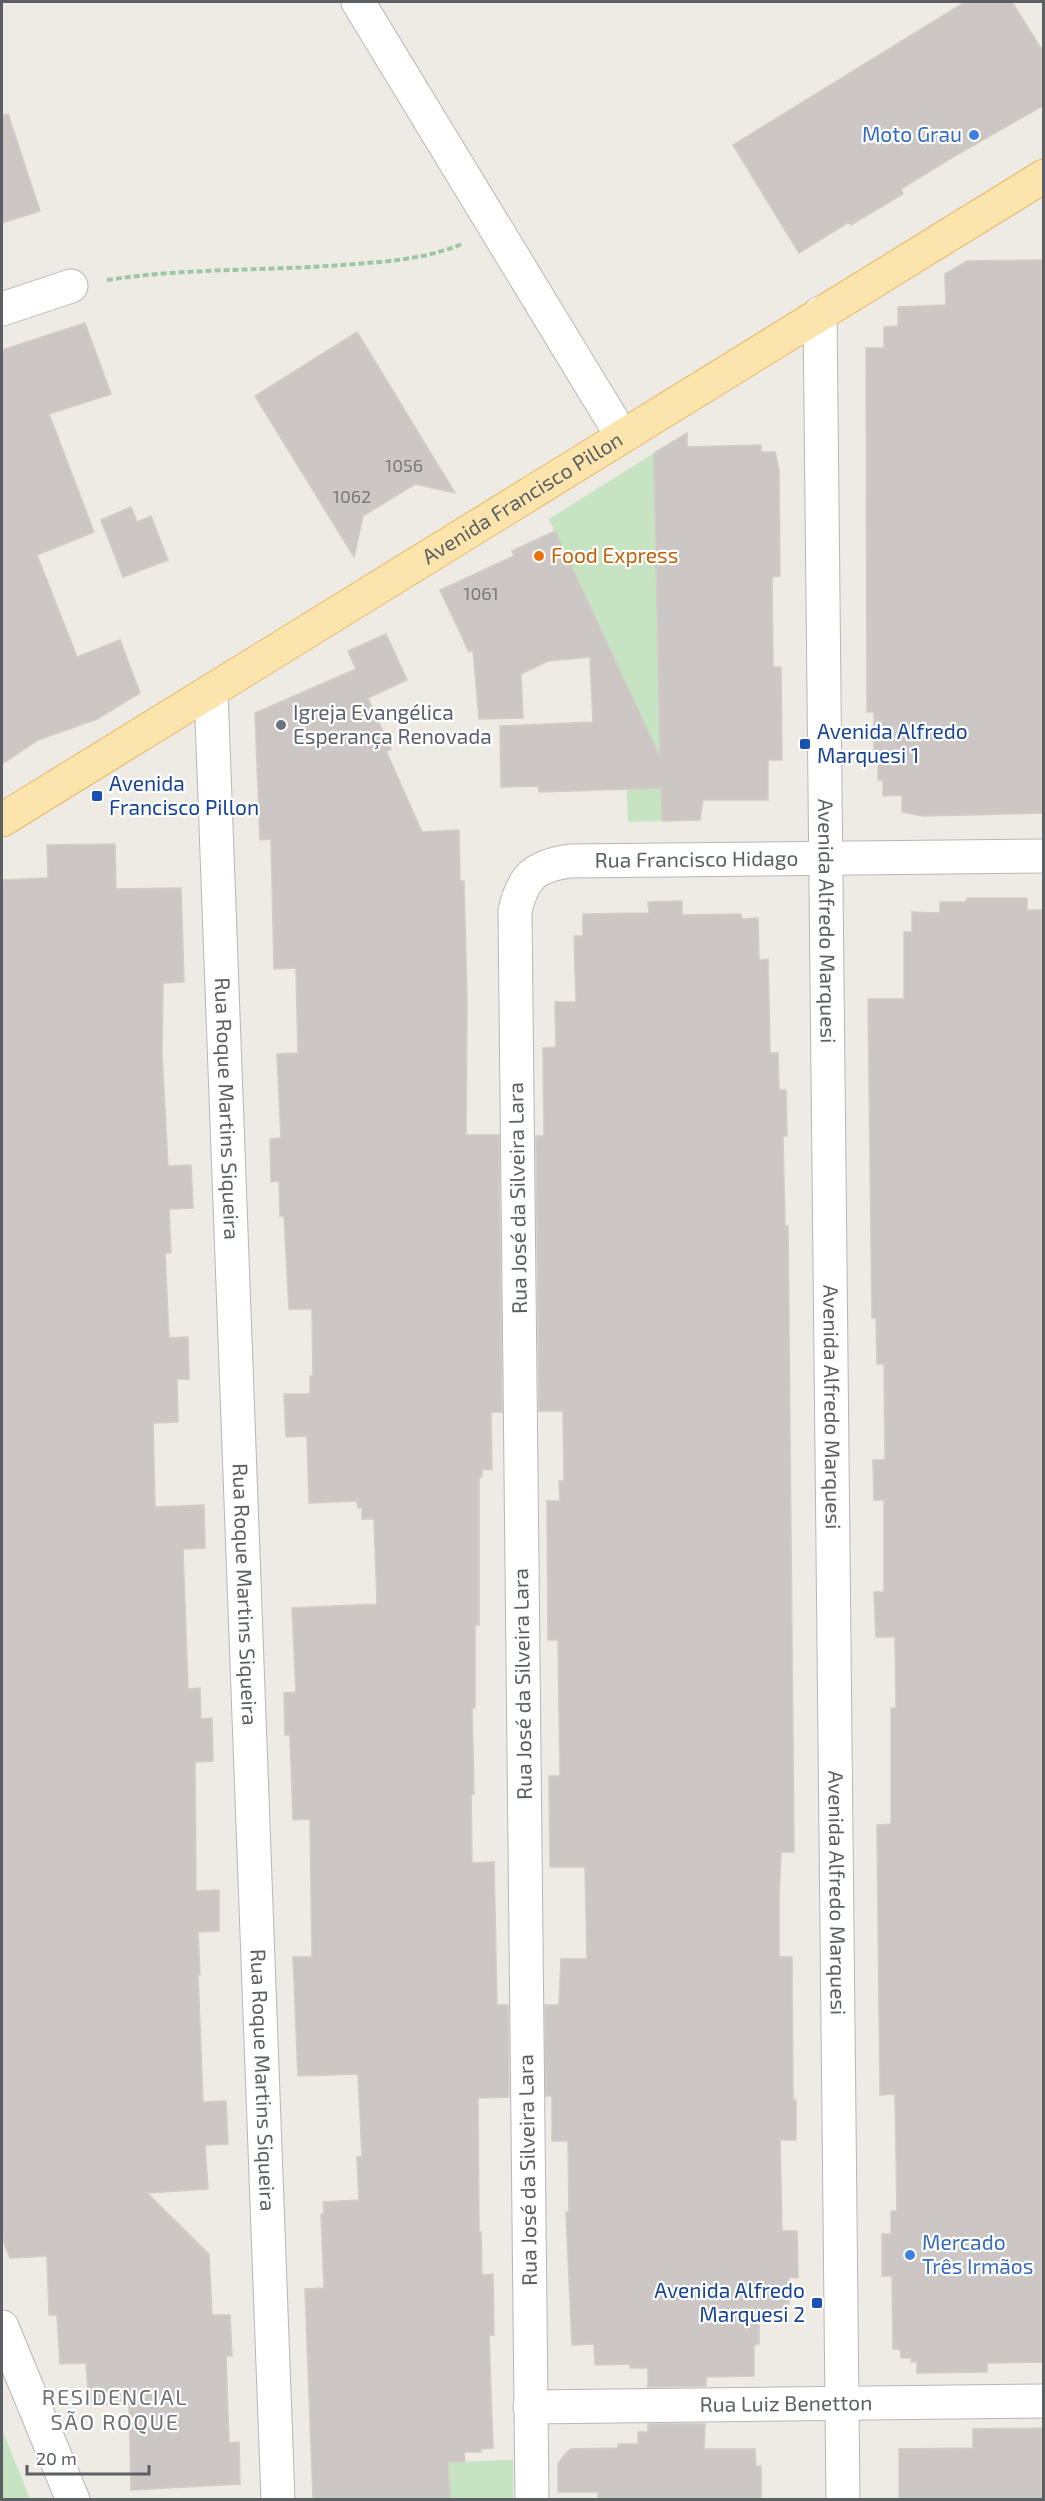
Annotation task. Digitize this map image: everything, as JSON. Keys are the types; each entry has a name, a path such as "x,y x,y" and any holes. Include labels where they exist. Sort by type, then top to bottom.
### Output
{"main road":[{"name":"Avenida Francisco Pillon","path":"2,820 1044,176"}],"street":[{"path":"358,2 622,436"},
{"path":"2,309 71,286"},
{"name":"Avenida Alfredo Marquesi","path":"820,313 843,2499"},
{"name":"Rua Roque Martins Siqueira","path":"211,691 278,2499"},
{"name":"Rua Francisco Hidago","path":"533,873 549,864 570,861 1044,856"},
{"name":"Rua José da Silveira Lara","path":"532,2499 515,911 520,888 533,873"},
{"path":"2,2327 73,2499"},
{"name":"Rua Luiz Benetton","path":"530,2407 1044,2401"}],"path":[{"path":"71,286 142,274 270,270 393,261 439,254 497,230"}],"green space":[{"path":"654,453 662,821 628,822 623,677 549,519"},
{"path":"2,2429 30,2499 2,2499"},
{"path":"513,2460 513,2499 450,2499 448,2462"}],"building":[{"path":"965,2 1012,2 1044,53 1044,105 901,189 903,194 851,225 849,222 799,253 733,145"},
{"path":"8,114 40,211 2,223 2,115"},
{"path":"1044,260 1044,813 923,816 902,812 902,795 883,796 883,780 878,780 878,758 874,758 874,712 867,712 866,348 884,348 884,327 898,326 898,307 946,305 945,274 967,261"},
{"path":"85,323 111,394 49,414 94,532 37,555 77,657 120,640 140,693 97,719 38,740 2,764 2,350"},
{"path":"357,332 455,493 415,484 363,516 354,557 255,396"},
{"path":"687,433 687,447 761,445 761,452 775,452 779,470 780,576 772,577 773,667 781,667 782,760 768,760 768,800 703,800 700,820 662,821 661,788 539,792 538,786 501,787 500,726 593,722 590,657 548,661 521,674 523,718 479,719 473,650 469,652 440,590 514,556 512,551 555,531 660,757 654,453"},
{"path":"131,507 137,522 151,516 168,560 123,577 101,520"},
{"path":"386,634 407,680 368,698 391,749 386,751 422,832 459,830 460,881 464,881 467,1001 466,1135 499,1135 502,1412 491,1412 492,1470 482,1469 482,1477 479,1477 479,1625 475,1625 475,1708 472,1708 474,1794 471,1794 472,1863 494,1862 497,2005 508,2005 509,2097 478,2098 479,2232 481,2232 482,2275 493,2274 494,2335 489,2335 493,2448 481,2449 481,2452 464,2452 465,2462 448,2462 450,2499 313,2499 305,2289 324,2288 321,2214 324,2214 323,2202 359,2200 357,2157 362,2157 358,2074 298,2076 293,1957 312,1957 310,1819 293,1820 290,1735 285,1735 284,1693 296,1692 292,1608 377,1604 374,1519 362,1519 362,1507 358,1508 357,1501 309,1503 307,1436 286,1437 284,1394 310,1394 310,1376 313,1376 312,1309 289,1309 284,1216 280,1216 279,1181 271,1182 270,1139 281,1138 277,1054 298,1053 296,968 274,969 271,839 260,840 255,713 356,669 348,651"},
{"path":"115,844 116,889 181,888 184,982 163,983 162,1054 168,1166 191,1165 193,1208 169,1209 171,1253 165,1253 169,1338 188,1337 189,1379 177,1379 178,1422 153,1423 155,1507 204,1505 205,1548 183,1549 188,1689 200,1688 201,1719 212,1718 213,1761 195,1762 196,1891 219,1890 219,1931 198,1932 200,1975 198,1975 203,2102 226,2101 228,2144 205,2145 208,2189 147,2193 209,2254 212,2315 230,2315 232,2356 226,2356 229,2443 239,2442 240,2484 131,2490 129,2403 89,2405 86,2363 60,2364 57,2315 49,2315 47,2256 10,2258 2,2238 2,880 48,878 47,845"},
{"path":"967,898 1027,898 1027,910 1044,910 1044,2362 987,2363 987,2372 917,2373 917,2362 911,2362 912,2358 901,2358 900,2349 893,2349 892,2276 882,2276 882,2234 891,2234 891,2211 897,2211 895,2094 880,2095 877,1825 891,1824 891,1708 896,1708 895,1637 876,1637 874,1592 884,1592 884,1500 874,1500 873,1460 885,1460 884,1364 877,1364 876,1318 872,1318 868,999 904,999 904,932 912,932 912,912 940,913 940,902 966,902"},
{"path":"682,901 682,915 741,914 742,919 758,918 759,960 768,959 770,1053 778,1053 779,1090 786,1090 787,1136 783,1136 785,1226 788,1226 794,1852 781,1852 779,1957 792,1957 793,2100 796,2100 796,2140 780,2140 782,2231 797,2231 798,2278 789,2277 789,2304 784,2304 784,2321 759,2322 759,2344 754,2345 754,2376 706,2377 706,2386 648,2387 648,2368 630,2368 630,2364 595,2365 594,2344 572,2345 566,2212 569,2212 568,2141 552,2141 552,2096 546,2096 545,2005 559,2005 561,1959 587,1959 585,1867 550,1867 549,1776 560,1776 558,1640 548,1640 547,1501 560,1501 559,1481 564,1481 563,1411 539,1411 536,1136 544,1136 543,1048 556,1047 555,1002 576,1002 574,936 583,936 583,914 649,913 648,902"},
{"path":"648,2424 705,2424 704,2449 755,2449 756,2466 761,2466 761,2499 598,2499 598,2492 558,2492 558,2464 571,2449 618,2448 618,2444 638,2444 638,2432 648,2432"},
{"path":"1044,2428 1044,2499 899,2499 899,2449 973,2448 973,2429"}],"place":[{"name":"Moto Grau","path":"974,135"},
{"name":"Food Express","path":"539,556"},
{"name":"Igreja Evangélica Esperança Renovada","path":"281,725"},
{"name":"Avenida Alfredo Marquesi 1","path":"805,744"},
{"name":"Avenida Francisco Pillon","path":"97,796"},
{"name":"Mercado Três Irmãos","path":"910,2255"},
{"name":"Avenida Alfredo Marquesi 2","path":"817,2303"}],"district":[{"name":"RESIDENCIAL SÃO ROQUE","path":"115,2410"}]}
